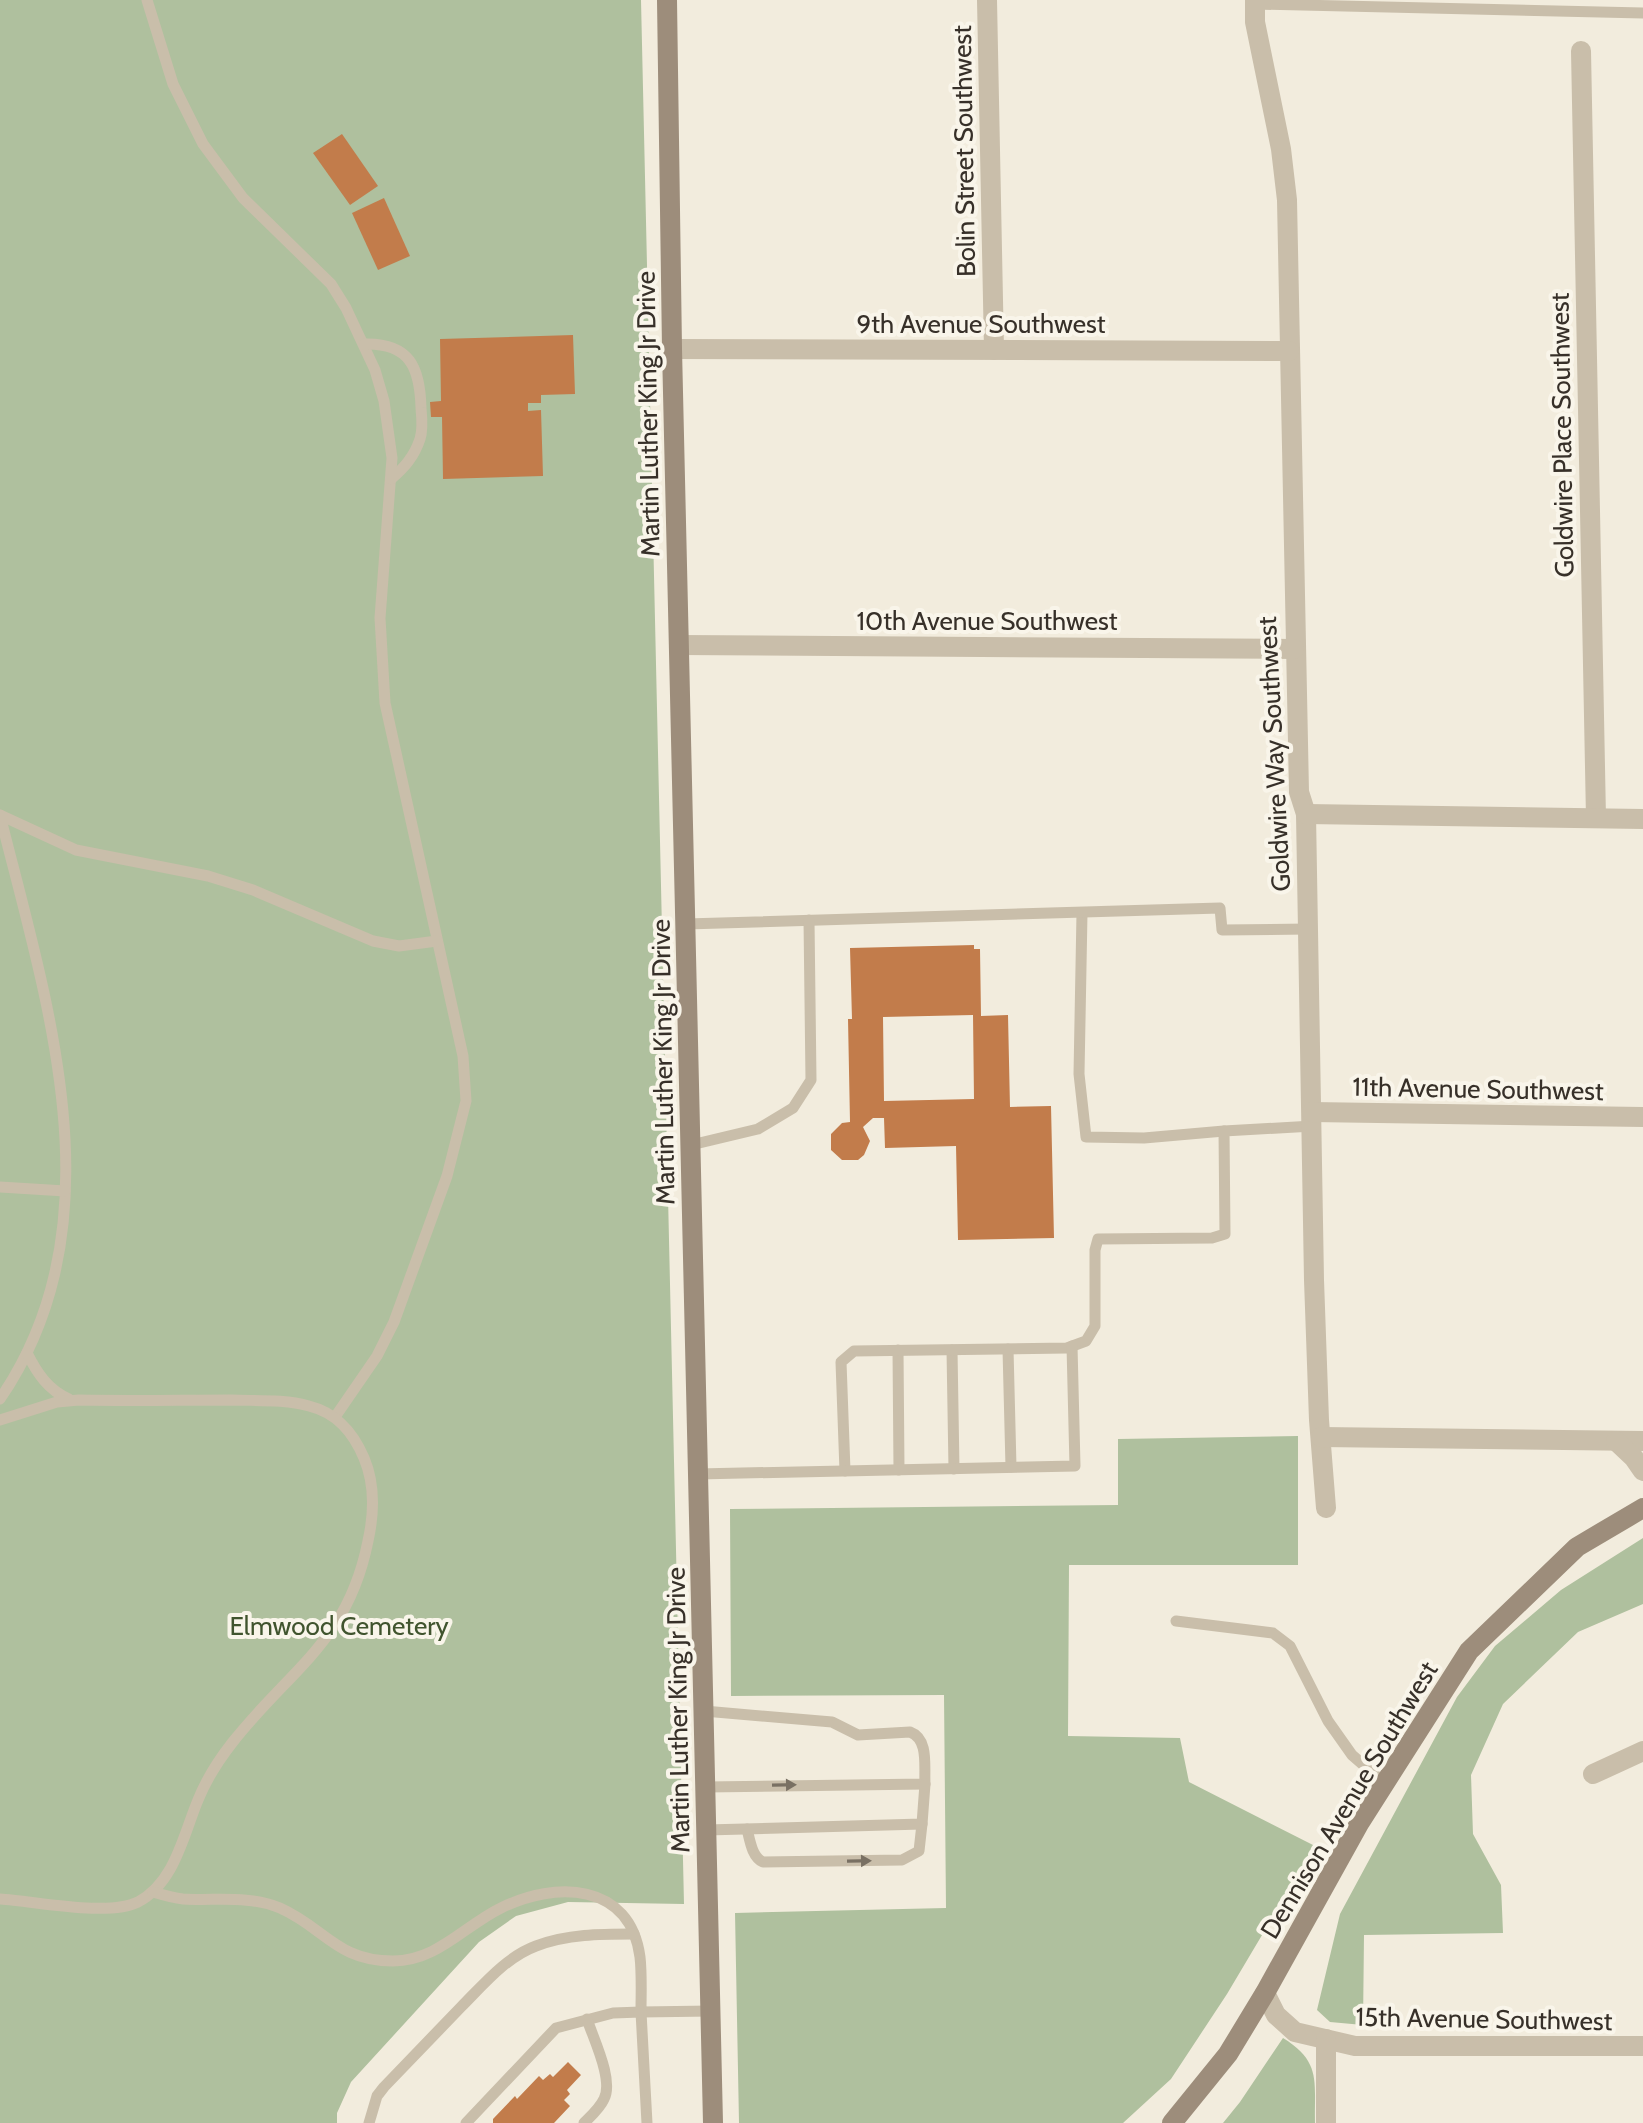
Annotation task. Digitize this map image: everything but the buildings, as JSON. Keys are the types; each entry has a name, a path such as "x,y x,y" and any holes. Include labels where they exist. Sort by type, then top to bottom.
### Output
{"main road":[{"name":"Martin Luther King Jr Drive","path":"667,0 672,349 713,2123"},
{"name":"Dennison Avenue Southwest","path":"1172,2123 1228,2054 1360,1822 1469,1651 1577,1547 1643,1508"}],"street":[{"name":"Bolin Street Southwest","path":"987,0 994,350"},
{"name":"Goldwire Way Southwest","path":"1255,2 1255,22 1281,149 1287,200 1294,649 1299,792 1306,814 1314,1280 1326,1508"},
{"name":"Goldwire Place Southwest","path":"1581,51 1596,818"},
{"name":"9th Avenue Southwest","path":"672,349 1289,351"},
{"name":"10th Avenue Southwest","path":"679,645 1294,649"},
{"path":"1306,814 1643,819"},
{"name":"11th Avenue Southwest","path":"1312,1119 1643,1117"},
{"path":"1321,1437 1643,1441"},
{"path":"1616,1441 1643,1471"},
{"path":"1593,1774 1643,1751"},
{"name":"15th Avenue Southwest","path":"1265,1993 1276,2015 1295,2032 1355,2046 1643,2046"},
{"path":"1326,2039 1326,2123"}],"lane":[{"path":"147,0 173,84 203,144 243,198 331,284 365,344 384,401 392,458 380,618 385,703 463,1056 466,1101 447,1176 394,1322 377,1356 335,1417"},
{"path":"1255,2 1643,13"},
{"path":"365,344 384,344 400,351 411,361 418,374 421,436 408,465 391,479"},
{"path":"0,815 76,850 208,876 253,890 373,941 399,946 437,941"},
{"path":"0,815 56,1053 65,1123 65,1191 59,1257 43,1316 27,1353 0,1399"},
{"path":"686,924 1220,908 1222,930 1308,929"},
{"path":"1082,913 1079,1074 1086,1137 1144,1138 1312,1119"},
{"path":"691,1145 758,1129 793,1108 811,1080 809,920"},
{"path":"845,1471 841,1362 854,1351 1008,1349 1072,1346 1086,1341 1095,1326 1095,1250 1098,1239 1212,1238 1225,1234 1224,1131"},
{"path":"0,1187 65,1191"},
{"path":"698,1474 1075,1466 1072,1346"},
{"path":"1008,1349 1011,1467"},
{"path":"898,1350 899,1470"},
{"path":"952,1350 954,1469"},
{"path":"27,1353 47,1385 58,1395 73,1401"},
{"path":"0,1420 35,1408 73,1401 285,1402 307,1405 335,1417 356,1442 371,1481 372,1524 362,1571 343,1615 319,1649 250,1721 218,1762 199,1797 169,1871 153,1892 135,1903 111,1909 0,1899"},
{"path":"1176,1621 1273,1633 1290,1646 1328,1721 1352,1755 1384,1783"},
{"path":"704,1711 832,1722 858,1735 910,1732 918,1735 922,1742 925,1784 919,1851 902,1860 763,1862 754,1853 747,1829"},
{"path":"706,1787 925,1784"},
{"path":"706,1830 922,1824"},
{"path":"153,1892 179,1899 240,1899 277,1907 295,1916 341,1950 377,1961 416,1959 434,1952 499,1908 543,1893 564,1890 591,1894 614,1906 634,1934 640,1956 647,2123"},
{"path":"369,2123 377,2096 384,2087 511,1960 535,1946 563,1938 634,1934"},
{"path":"466,2123 556,2028 613,2013 711,2011"},
{"path":"584,2123 605,2097 607,2088 587,2019"}],"green space":[{"name":"Elmwood Cemetery","path":"0,0 641,0 684,1904 568,1902 516,1916 479,1942 351,2082 337,2113 337,2123 0,2123"},
{"path":"1298,1436 1298,1565 1069,1565 1068,1736 1180,1738 1189,1782 1315,1846 1227,1994 1171,2079 1123,2123 739,2123 735,1913 946,1908 944,1695 731,1696 730,1509 1118,1505 1118,1439"},
{"path":"1643,1538 1643,1604 1578,1632 1503,1704 1471,1775 1473,1834 1501,1885 1503,1933 1364,1935 1363,2025 1330,2022 1317,2010 1340,1914 1457,1697 1495,1646 1561,1590"},
{"path":"1283,2038 1296,2047 1310,2065 1315,2084 1315,2123 1223,2123 1240,2102"}]}
